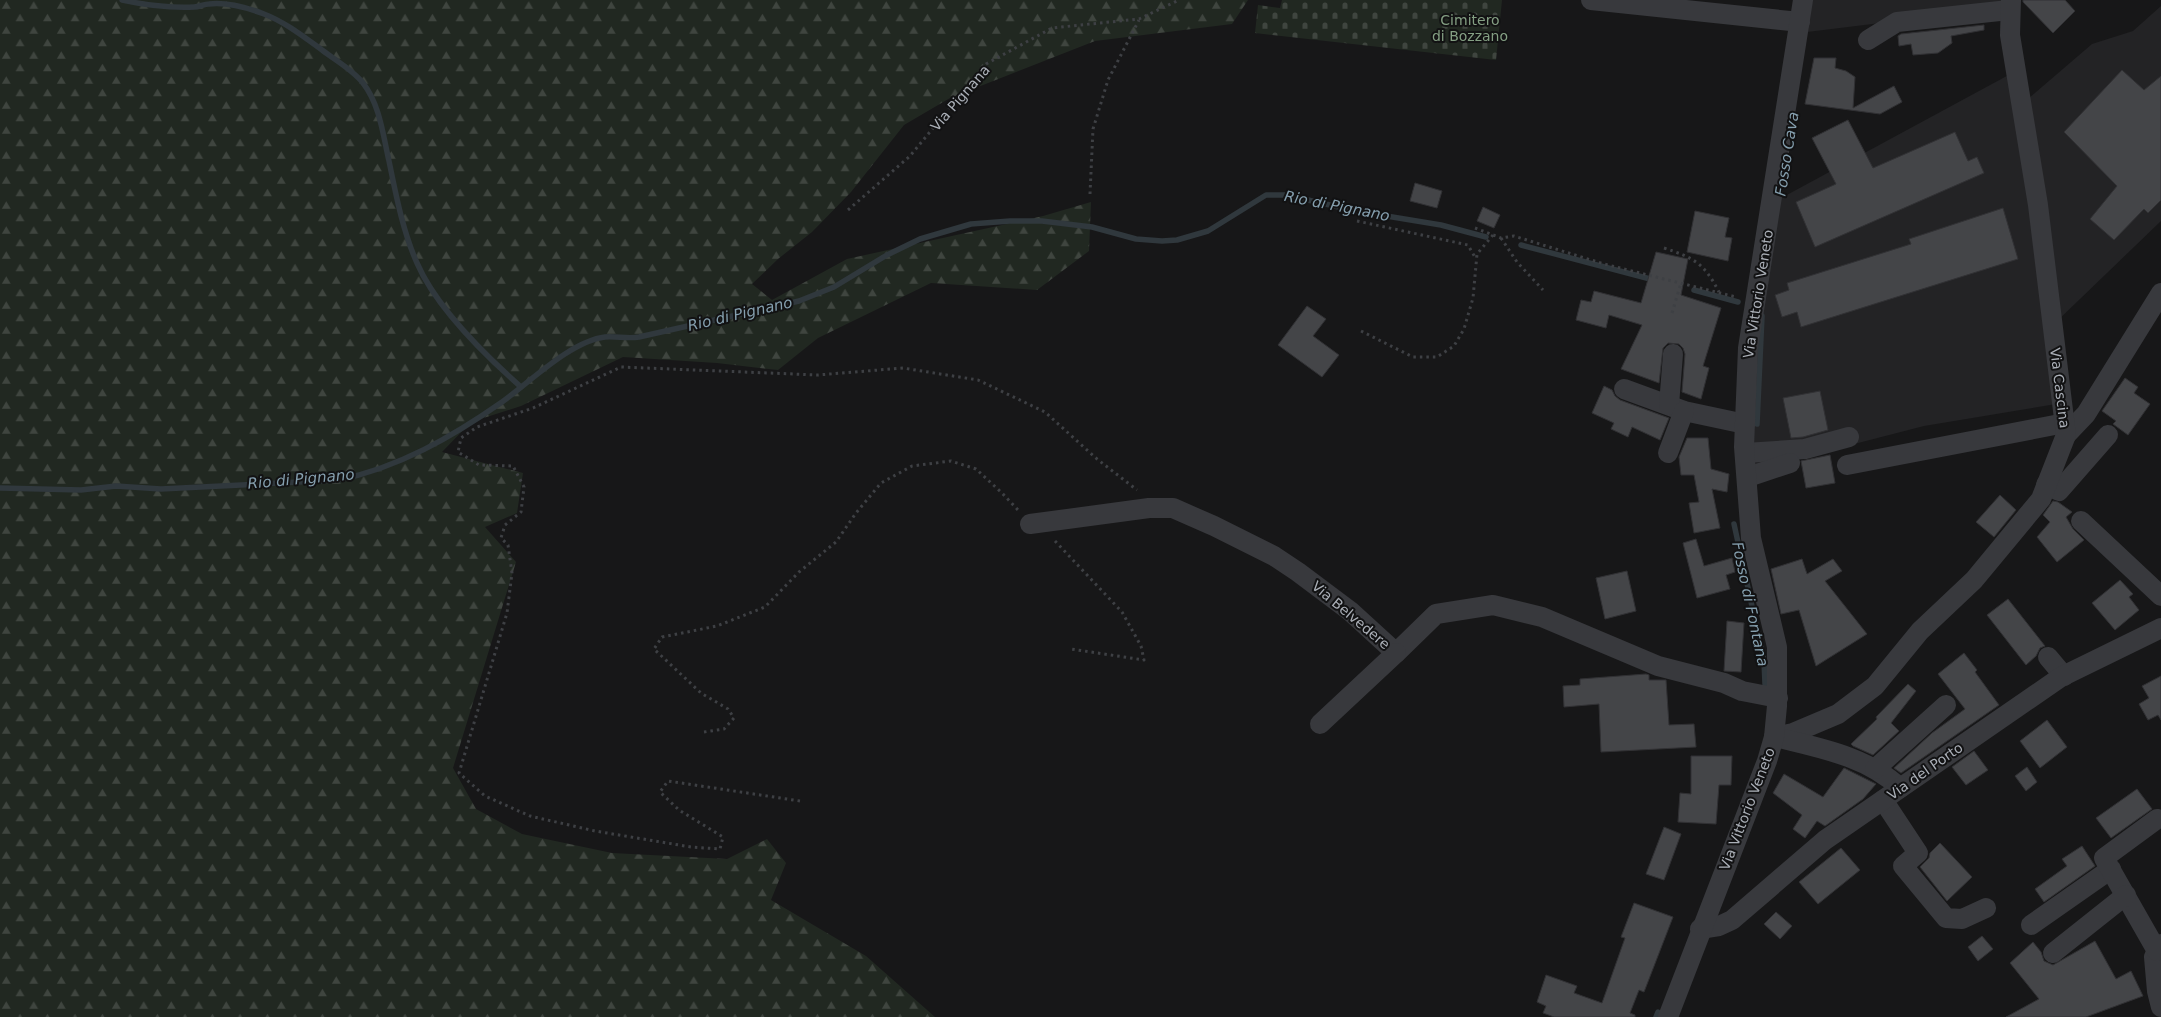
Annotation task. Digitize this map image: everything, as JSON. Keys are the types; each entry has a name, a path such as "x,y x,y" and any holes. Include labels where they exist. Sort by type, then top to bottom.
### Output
{"street":[{"path":"1591,0 1800,22"},
{"name":"Via Vittorio Veneto","path":"1668,1017 1700,929 1767,761 1774,737 1778,698 1777,647 1751,538 1745,453 1745,424 1748,348 1803,0"},
{"path":"1868,40 1897,22 2010,5"},
{"name":"Via Cascina","path":"1774,737 1793,733 1838,714 1875,686 1920,631 1974,580 2040,499 2066,429 2038,205 2010,36 2010,5"},
{"path":"1847,465 2066,429 2086,414 2161,293"},
{"path":"1668,453 1676,408 1673,354"},
{"path":"1624,389 1676,408 1745,424"},
{"path":"2046,485 2058,491 2108,435"},
{"path":"1745,453 1805,449 1849,437"},
{"path":"1748,477 1790,463"},
{"name":"Via Belvedere","path":"1030,524 1070,520 1130,510 1173,508 1214,526 1282,561 1350,611 1396,653 1436,614 1493,605 1542,617 1658,666 1724,683 1742,691 1778,698"},
{"path":"2081,521 2161,596"},
{"name":"Via del Porto","path":"1700,929 1719,926 1732,920 1825,840 2064,676 2161,628"},
{"path":"1320,724 1396,653"},
{"path":"2048,657 2064,676"},
{"path":"1875,769 1946,705"},
{"path":"1774,737 1819,748 1875,769 1887,775 1900,788"},
{"path":"1883,800 1918,853 1903,866 1946,918 1962,919 1986,908"},
{"path":"2157,819 2104,858 2159,948 2154,957 2157,991 2161,1008"},
{"path":"2031,925 2111,869"},
{"path":"2053,954 2126,895"}],"path":[{"name":"Via Pignana","path":"848,210 910,156 986,64 1052,28 1139,19 1178,0"},
{"path":"1090,194 1093,129 1108,80 1139,19"},
{"path":"1357,221 1468,245 1477,260"},
{"path":"1475,228 1501,238 1514,236 1604,264 1756,302"},
{"path":"1361,331 1413,357 1437,356 1454,346 1464,329 1473,298 1477,254 1493,235"},
{"path":"1501,238 1517,262 1543,290"},
{"path":"1664,248 1689,256 1708,272 1719,293"},
{"path":"1672,313 1681,283"},
{"path":"800,801 668,781 660,792 679,810 723,838 720,849 691,847 595,831 530,816 485,796 459,773 507,613 512,573 508,545 501,538 505,525 521,512 524,487 513,466 479,465 458,452 461,438 477,427 534,408 621,367 818,375 903,368 978,380 1045,412 1098,459 1145,496"},
{"path":"704,732 724,729 734,718 728,709 701,693 654,649 662,638 717,626 765,607 799,572 836,542 856,513 881,483 912,466 951,461 976,469 1002,493 1030,524 1060,544 1122,612 1142,646 1144,660 1071,648"}],"shaded area":[{"path":"1803,0 2011,0 2011,7 1799,33"},
{"path":"2161,6 2161,221 2053,325 2062,403 1924,426 1831,450 1746,467 1772,203 2016,71 2022,104 2092,44 2133,31"}],"green space":[{"path":"0,0 1248,0 1232,24 1095,41 950,98 904,125 851,192 812,232 778,259 752,284 772,300 847,259 1043,216 1091,202 1089,251 1037,290 931,283 818,338 778,370 717,363 623,357 521,406 471,422 442,452 523,473 517,513 485,527 516,562 453,768 476,809 522,834 612,853 727,859 767,839 786,863 771,900 866,956 935,1017 0,1017"},
{"name":"Cimitero di Bozzano","path":"1282,0 1502,0 1496,60 1255,33 1258,5 1280,8"}],"building":[{"path":"2023,0 2065,0 2075,11 2053,33"},
{"path":"1984,25 1984,30 1951,36 1952,43 1938,53 1913,55 1911,44 1899,46 1898,36 1901,34"},
{"path":"1814,58 1836,58 1835,68 1846,71 1855,77 1853,108 1894,86 1902,102 1880,114 1805,104"},
{"path":"2122,70 2144,90 2161,76 2161,200 2148,213 2144,209 2114,240 2090,219 2117,186 2064,132"},
{"path":"1848,120 1873,168 1955,132 1968,161 1977,157 1984,173 1815,247 1796,202 1836,184 1812,138"},
{"path":"1415,183 1442,191 1437,208 1410,201"},
{"path":"1483,207 1500,215 1494,228 1477,221"},
{"path":"2003,208 2018,259 1801,327 1797,312 1782,317 1775,295 1789,290 1787,283 1911,244 1909,239"},
{"path":"1695,211 1729,218 1725,237 1732,238 1728,261 1687,252"},
{"path":"1656,252 1688,259 1681,295 1721,308 1703,366 1709,368 1701,399 1682,392 1685,354 1679,344 1668,343 1663,348 1659,383 1621,369 1642,325 1609,315 1606,328 1576,320 1581,300 1591,302 1594,291 1641,303"},
{"path":"1307,306 1326,319 1313,336 1339,355 1322,377 1278,345"},
{"path":"2125,378 2138,387 2134,393 2150,404 2128,435 2113,424 2116,421 2102,411"},
{"path":"1604,386 1612,390 1620,400 1669,418 1660,440 1632,427 1628,437 1611,429 1614,423 1592,413"},
{"path":"1820,391 1828,430 1803,437 1791,438 1783,398"},
{"path":"1687,438 1708,438 1711,469 1729,474 1727,492 1712,489 1720,528 1694,533 1689,503 1699,502 1694,475 1681,475 1679,457"},
{"path":"1830,455 1835,483 1806,488 1801,461"},
{"path":"2000,495 2016,510 1994,537 1976,522"},
{"path":"2053,501 2058,502 2072,512 2066,517 2073,529 2084,540 2057,562 2037,537 2050,522 2043,515"},
{"path":"1696,539 1704,566 1732,558 1735,572 1726,575 1730,589 1697,598 1683,543"},
{"path":"1802,559 1807,574 1833,559 1842,571 1825,581 1867,634 1816,666 1799,610 1781,614 1771,569"},
{"path":"1627,571 1636,611 1605,619 1596,578"},
{"path":"2120,580 2133,594 2129,597 2139,610 2115,630 2092,603"},
{"path":"2008,599 2045,646 2040,648 2036,656 2026,665 1987,615"},
{"path":"1727,621 1744,623 1741,672 1724,671"},
{"path":"1964,653 1999,705 1901,773 1894,768 1932,733 1965,709 1938,674"},
{"path":"1649,675 1649,680 1666,680 1669,725 1694,724 1696,747 1601,752 1599,704 1564,707 1563,686 1580,685 1580,679"},
{"path":"2161,676 2161,720 2158,715 2148,720 2139,704 2149,698 2142,686"},
{"path":"1908,684 1916,691 1891,723 1899,731 1873,755 1853,746 1851,744 1877,719 1876,717"},
{"path":"2047,720 2067,747 2040,768 2020,741"},
{"path":"1974,751 1988,770 1966,785 1952,767"},
{"path":"1691,756 1732,756 1731,785 1719,785 1716,824 1678,822 1680,793 1691,794"},
{"path":"2027,767 2037,782 2026,791 2015,776"},
{"path":"1844,768 1876,784 1863,799 1825,826 1817,821 1805,838 1793,829 1802,815 1773,793 1784,774 1823,797"},
{"path":"2137,789 2152,809 2111,838 2096,818"},
{"path":"1664,827 1681,834 1664,880 1646,874"},
{"path":"1940,843 1972,877 1947,901 1920,867"},
{"path":"2082,846 2095,866 2044,902 2035,889 2067,866 2062,859"},
{"path":"1841,848 1860,870 1818,904 1799,882"},
{"path":"1634,903 1673,917 1644,992 1639,990 1630,1013 1635,1015 1635,1017 1554,1017 1543,1013 1546,1006 1537,1002 1546,975 1577,986 1574,993 1602,1003 1625,938 1621,937"},
{"path":"1776,912 1792,926 1780,939 1764,924"},
{"path":"1982,936 1993,949 1978,961 1968,947"},
{"path":"2095,941 2116,979 2131,971 2143,996 2086,1017 2006,1017 2039,999 2010,963 2033,942 2041,952 2044,961 2053,965"}],"waterway":[{"path":"122,0 176,7 223,4 258,12 272,17 294,30 344,65 359,78 369,92 377,110 404,226 412,251 425,280 436,297 463,330 521,387"},
{"name":"Rio di Pignano","path":"0,488 81,490 116,486 161,489 338,480 360,475 382,468 444,439 502,402 565,354 592,340 605,337 639,337 799,301 834,287 887,255 920,239 971,224 1042,221 1092,227 1136,239 1177,240 1208,231 1266,195 1286,195 1356,211 1441,225 1486,237"},
{"name":"Rio di Pignano","path":"1521,245 1654,280"},
{"name":"Rio di Pignano","path":"1694,290 1738,302"},
{"name":"Fosso di Fontana","path":"1757,424 1762,316"},
{"name":"Fosso di Fontana","path":"1734,524 1764,661 1765,684"},
{"name":"Fosso di Fontana","path":"1656,1017 1658,1012"}],"water label":[{"name":"Fosso Cava","path":"1787,154"}]}
